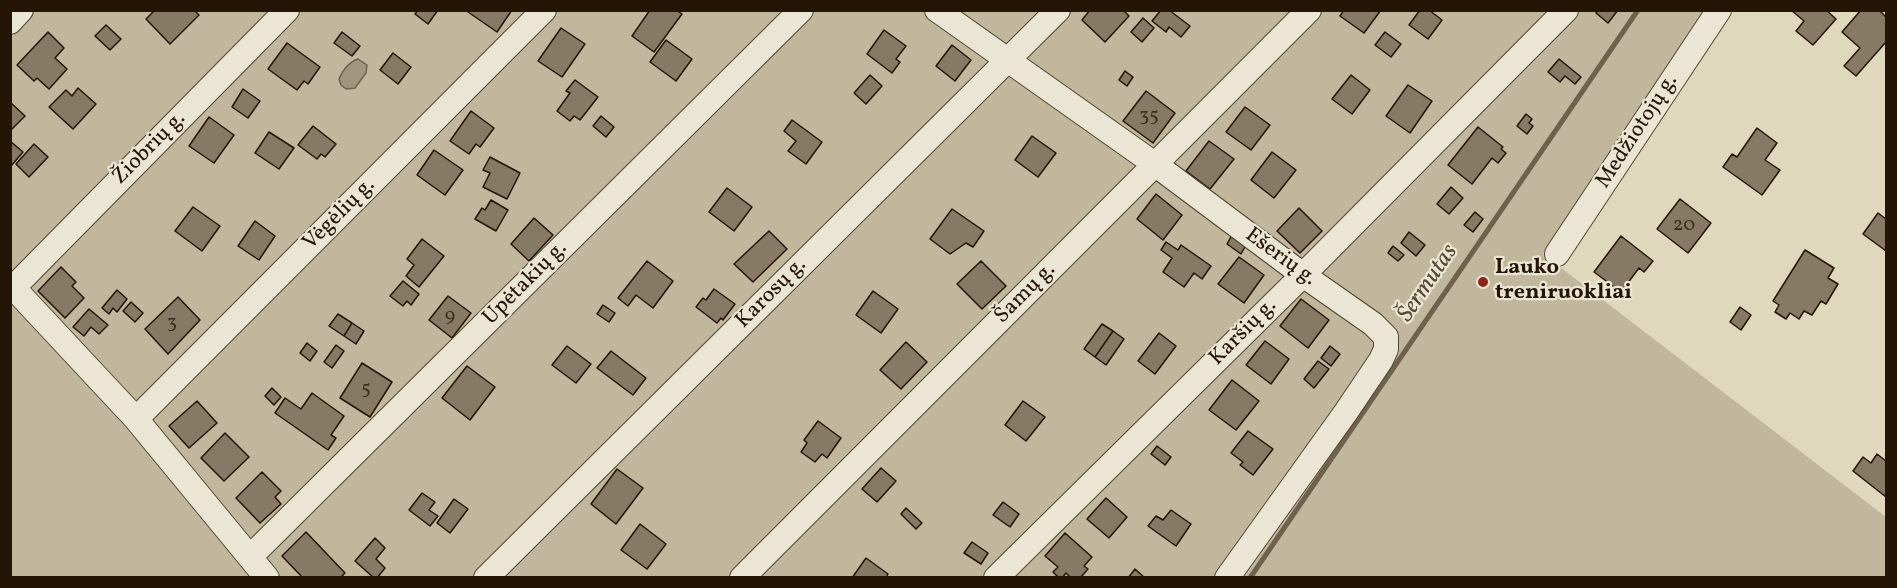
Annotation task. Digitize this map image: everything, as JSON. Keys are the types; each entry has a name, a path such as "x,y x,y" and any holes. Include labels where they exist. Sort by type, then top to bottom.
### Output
{"street":[{"path":"10,21 21,10"},
{"name":"Žiobrių g.","path":"12,285 287,10"},
{"name":"Vėgėlių g.","path":"136,419 544,10"},
{"name":"Upėtakių g.","path":"250,557 801,10"},
{"name":"Ešerių g.","path":"937,10 1156,165 1303,275 1373,324 1386,337 1386,350 1381,360 1227,578"},
{"name":"Karosų g.","path":"486,578 1058,10"},
{"name":"Šamų g.","path":"742,578 1309,10"},
{"name":"Karšių g.","path":"996,578 1303,275 1566,10"},
{"name":"Medžiotojų g.","path":"1557,254 1719,10"},
{"path":"12,285 136,419 267,578"}],"shaded area":[{"path":"10,11 1705,11 1543,254 1886,517 1886,577 11,577"},
{"path":"358,59 367,65 366,73 355,88 346,89 341,85 339,79 346,67"}],"building":[{"path":"155,10 194,10 199,15 170,44 146,19"},
{"path":"418,10 438,10 428,24 415,14"},
{"path":"469,10 512,10 497,32 468,12"},
{"path":"650,10 676,10 682,14 654,52 632,36"},
{"path":"1090,10 1123,10 1129,16 1105,42 1082,20"},
{"path":"1161,10 1169,10 1190,26 1181,37 1169,27 1166,32 1152,21"},
{"path":"1344,10 1381,10 1364,33 1340,16"},
{"path":"1420,10 1429,10 1442,20 1428,39 1409,25"},
{"path":"1598,10 1618,10 1608,23 1596,13"},
{"path":"1791,10 1826,10 1836,19 1813,45 1796,31 1804,21"},
{"path":"1861,10 1879,10 1886,17 1886,42 1856,76 1844,66 1860,48 1842,32"},
{"path":"1143,18 1154,28 1142,42 1131,32"},
{"path":"106,25 121,39 110,50 95,36"},
{"path":"561,28 585,44 562,77 538,61"},
{"path":"884,30 906,46 896,59 900,62 892,73 867,54"},
{"path":"48,32 64,48 55,58 67,69 49,89 37,78 34,81 17,65"},
{"path":"342,32 360,46 352,56 334,43"},
{"path":"1385,32 1401,44 1391,57 1375,45"},
{"path":"666,40 692,59 676,81 650,62"},
{"path":"287,43 320,67 308,84 304,81 297,90 268,69"},
{"path":"952,45 971,60 955,81 936,66"},
{"path":"393,53 411,67 398,84 380,70"},
{"path":"1559,59 1581,77 1575,84 1565,76 1560,82 1548,72"},
{"path":"1125,71 1133,77 1127,86 1119,80"},
{"path":"870,75 882,86 866,104 854,93"},
{"path":"1351,75 1370,90 1352,114 1332,99"},
{"path":"575,80 598,97 580,120 574,116 570,121 557,111 570,93 566,91"},
{"path":"1408,85 1432,101 1410,133 1386,116"},
{"path":"78,88 96,104 73,129 49,107 66,90 72,96"},
{"path":"243,89 260,101 248,118 232,107"},
{"path":"1146,91 1175,113 1153,143 1123,121"},
{"path":"10,102 25,116 10,131"},
{"path":"1245,107 1270,125 1251,150 1226,132"},
{"path":"471,111 494,128 480,147 476,144 469,154 450,141"},
{"path":"1526,114 1532,119 1529,123 1533,126 1527,134 1517,126"},
{"path":"601,116 614,127 606,137 593,126"},
{"path":"209,117 234,135 214,163 189,146"},
{"path":"792,120 822,142 806,164 788,151 796,141 784,131"},
{"path":"313,126 336,144 325,157 321,154 317,159 298,145"},
{"path":"1478,127 1503,147 1501,149 1506,153 1498,163 1492,158 1472,184 1448,165"},
{"path":"1757,128 1777,143 1765,160 1780,170 1762,195 1723,167 1732,154 1737,157"},
{"path":"269,132 294,148 279,169 255,153"},
{"path":"1032,136 1056,153 1038,177 1015,160"},
{"path":"10,141 23,152 11,166 10,166"},
{"path":"1209,141 1234,159 1210,189 1186,171"},
{"path":"34,144 48,157 29,177 16,164"},
{"path":"434,150 463,170 445,195 417,175"},
{"path":"1272,152 1296,170 1274,198 1251,180"},
{"path":"490,157 520,173 507,199 483,187 490,173 483,170"},
{"path":"1451,187 1463,198 1449,214 1437,204"},
{"path":"727,188 752,207 734,231 709,212"},
{"path":"1156,194 1182,215 1163,240 1137,219"},
{"path":"1680,199 1711,223 1688,253 1657,229"},
{"path":"491,200 508,210 496,231 475,219 482,208 485,210"},
{"path":"193,207 220,226 202,251 175,231"},
{"path":"1299,208 1322,231 1300,253 1277,231"},
{"path":"952,209 984,231 973,247 966,243 950,254 930,239"},
{"path":"1475,212 1483,219 1473,232 1464,225"},
{"path":"1878,213 1886,219 1886,251 1863,234"},
{"path":"534,218 553,235 529,261 511,244"},
{"path":"255,221 275,236 259,260 238,246"},
{"path":"769,231 787,249 753,282 734,264"},
{"path":"1409,232 1425,245 1416,256 1401,243"},
{"path":"1232,235 1246,245 1241,254 1227,244"},
{"path":"1621,236 1653,261 1644,272 1639,268 1621,292 1594,272"},
{"path":"422,239 444,256 419,287 406,276 414,265 407,259"},
{"path":"1166,242 1178,250 1181,245 1211,266 1202,279 1194,273 1184,287 1163,272 1172,258 1161,250"},
{"path":"1393,246 1404,255 1398,261 1388,253"},
{"path":"1805,250 1834,268 1828,278 1838,284 1826,304 1821,301 1812,315 1804,311 1799,319 1790,313 1786,319 1775,312 1779,305 1773,301"},
{"path":"1239,257 1264,275 1244,303 1218,284"},
{"path":"647,261 673,281 653,308 636,295 628,306 618,298"},
{"path":"981,261 1006,286 982,309 957,284"},
{"path":"61,267 76,282 72,286 84,298 65,318 38,291"},
{"path":"403,281 419,294 411,305 407,301 403,306 390,296"},
{"path":"714,289 735,304 723,320 721,318 717,323 696,307 703,298 706,300"},
{"path":"117,290 127,299 117,312 113,308 109,314 102,308"},
{"path":"873,291 898,309 881,333 856,315"},
{"path":"448,296 471,313 452,338 429,320"},
{"path":"178,297 200,320 168,354 145,329"},
{"path":"1301,299 1329,320 1308,348 1280,326"},
{"path":"131,302 143,313 135,322 123,311"},
{"path":"603,305 615,313 609,322 597,314"},
{"path":"1740,307 1751,315 1741,330 1730,322"},
{"path":"89,309 108,325 99,334 91,327 84,336 73,327"},
{"path":"338,314 352,323 344,336 329,326"},
{"path":"352,323 364,331 356,344 344,336"},
{"path":"1102,324 1113,331 1095,357 1084,349"},
{"path":"1113,331 1124,339 1106,365 1095,357"},
{"path":"1159,333 1176,346 1155,374 1138,361"},
{"path":"1265,341 1289,359 1271,384 1246,365"},
{"path":"906,342 927,362 901,389 880,370"},
{"path":"307,343 317,351 310,361 300,353"},
{"path":"336,345 344,351 332,368 324,362"},
{"path":"567,346 591,364 576,383 552,365"},
{"path":"1330,346 1340,354 1331,366 1321,358"},
{"path":"611,351 646,378 633,395 597,368"},
{"path":"1318,361 1329,369 1314,388 1304,379"},
{"path":"362,363 392,382 370,417 340,398"},
{"path":"467,366 495,387 470,420 442,398"},
{"path":"1232,380 1259,401 1236,430 1209,410"},
{"path":"272,388 281,397 274,405 265,396"},
{"path":"312,393 344,416 331,435 336,438 328,450 275,413 285,398 301,409"},
{"path":"197,401 217,423 189,448 169,426"},
{"path":"1023,401 1045,417 1026,441 1005,425"},
{"path":"818,421 841,438 827,458 822,454 815,462 801,452 807,443 804,440"},
{"path":"1248,431 1273,449 1253,475 1240,465 1243,462 1231,453"},
{"path":"225,433 249,457 224,481 201,458"},
{"path":"1157,446 1171,457 1165,465 1151,454"},
{"path":"1877,454 1886,461 1886,497 1853,471 1863,457 1871,463"},
{"path":"881,468 896,481 877,502 862,489"},
{"path":"617,469 643,488 616,524 591,504"},
{"path":"262,472 281,491 275,497 281,504 260,523 236,498"},
{"path":"422,493 435,502 429,510 438,516 430,526 409,510"},
{"path":"1106,498 1127,517 1109,538 1087,519"},
{"path":"454,499 468,509 450,533 437,523"},
{"path":"1003,502 1019,514 1010,527 993,515"},
{"path":"906,508 922,523 916,529 901,514"},
{"path":"1171,510 1191,524 1176,546 1148,526 1156,516 1163,520"},
{"path":"640,524 666,544 647,569 621,550"},
{"path":"306,532 345,573 340,578 303,578 282,556"},
{"path":"1065,533 1092,557 1084,566 1088,569 1080,578 1071,578 1066,573 1059,578 1053,572 1058,567 1045,556"},
{"path":"375,538 385,548 376,559 385,568 377,578 374,578 355,561"},
{"path":"972,542 988,553 981,564 964,553"},
{"path":"866,558 888,574 886,578 852,578"},
{"path":"1135,569 1145,578 1128,578"}],"waterway":[{"name":"Šermutas","path":"1250,578 1638,10"}],"place":[{"name":"Lauko treniruokliai","path":"1483,282"}]}
